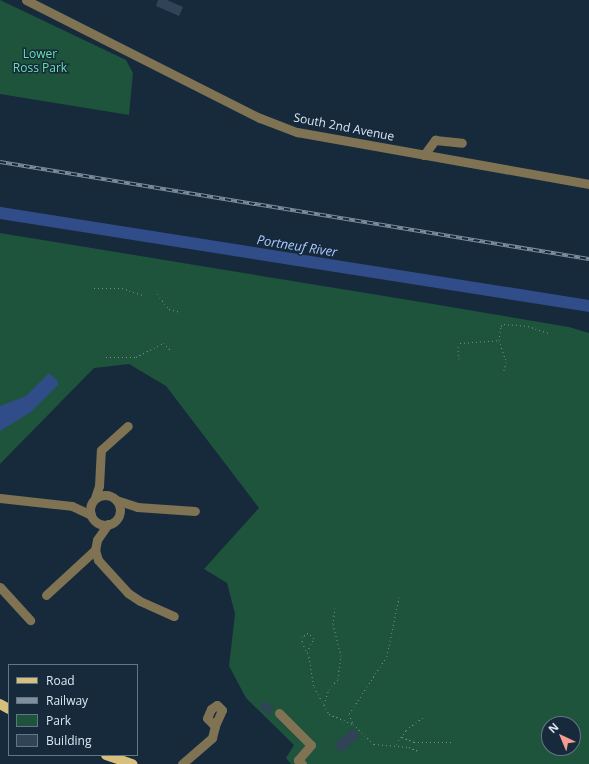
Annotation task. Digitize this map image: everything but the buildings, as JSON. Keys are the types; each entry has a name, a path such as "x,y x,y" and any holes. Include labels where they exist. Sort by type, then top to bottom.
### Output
{"main road":[{"path":"109,756 132,764"}],"street":[{"name":"South 2nd Avenue","path":"26,0 260,118 297,132 589,184"},
{"path":"424,155 435,140 462,143"},
{"path":"97,540 90,507 94,500 101,450 128,426"},
{"path":"98,476 115,498 120,508 118,516"},
{"path":"0,498 72,506 94,500 103,495 115,498 136,507 195,512"},
{"path":"72,506 92,517 99,524 108,524"},
{"path":"46,594 94,550 97,540 108,524 118,516 136,507"},
{"path":"94,550 98,560 128,593 140,602 174,616"},
{"path":"0,587 30,620"},
{"path":"279,713 311,745 298,760 302,764"},
{"path":"182,764 212,738 215,726"}],"path":[{"path":"94,288 122,288 142,295"},
{"path":"156,294 169,309 180,312"},
{"path":"503,374 506,362 499,340 501,326 504,324 528,326 551,334"},
{"path":"459,359 458,347 460,343 499,340"},
{"path":"106,358 136,357 163,343 172,351"},
{"path":"353,724 350,709 387,656 399,597"},
{"path":"324,704 329,689 338,679 341,656 333,624 335,608"},
{"path":"307,652 314,638 308,633 302,637 307,652 314,687 329,714 353,724 374,744 395,745 418,751"},
{"path":"395,745 410,726 423,717"},
{"path":"402,737 414,742 453,742"}],"green space":[{"name":"Lower Ross Park","path":"0,0 126,60 133,73 129,115 0,94"},
{"path":"0,233 569,327 589,333 589,764 291,764 286,758 294,745 246,698 229,666 235,614 227,583 204,569 259,508 166,386 129,364 94,368 0,464"}],"water":[{"path":"49,373 58,381 58,385 31,412 0,431 0,406 26,396"}],"waterway":[{"name":"Portneuf River","path":"0,213 589,306"}],"railway":[{"path":"0,162 589,259"}]}
